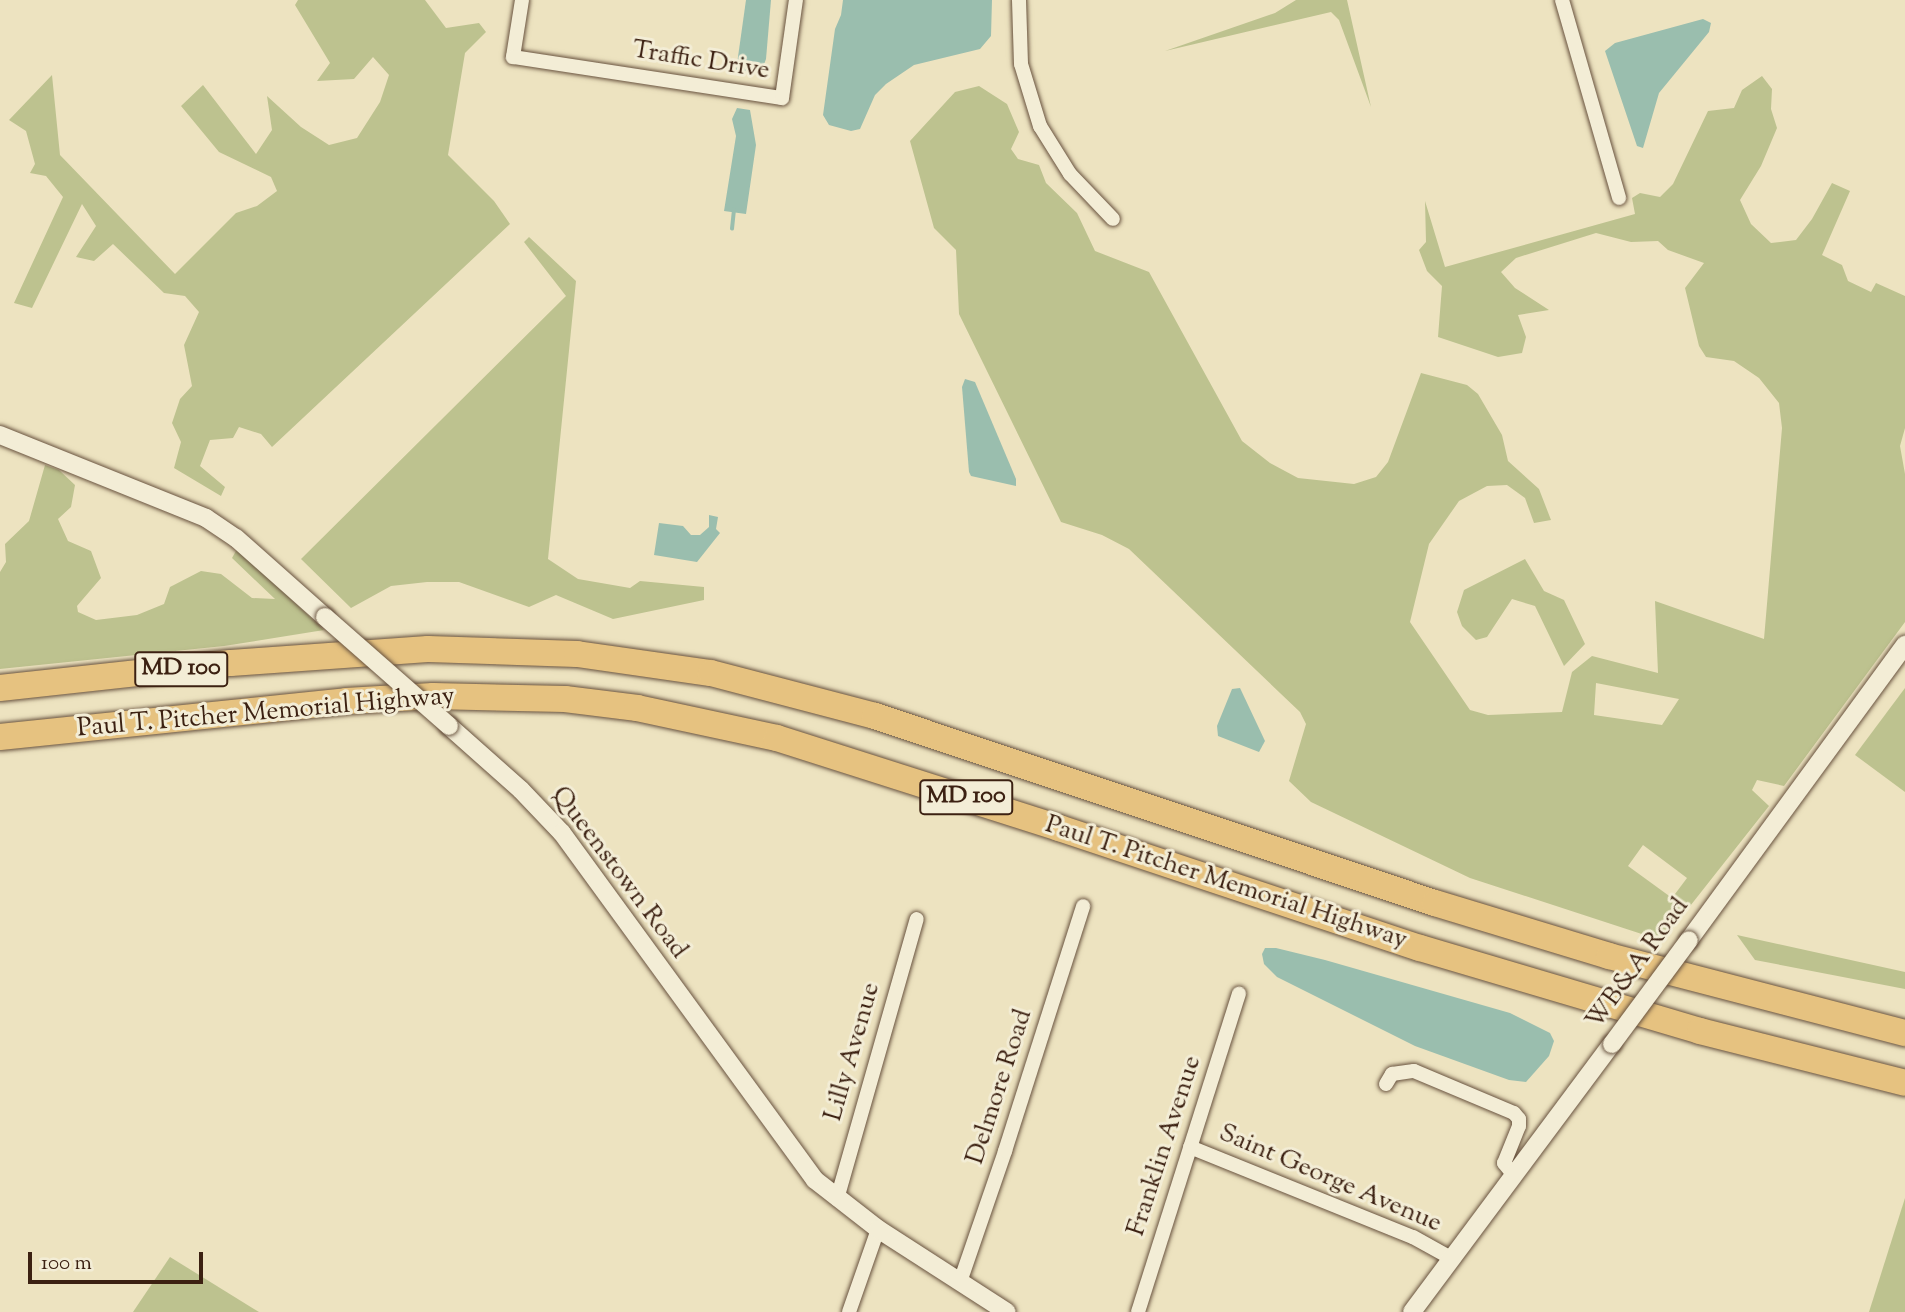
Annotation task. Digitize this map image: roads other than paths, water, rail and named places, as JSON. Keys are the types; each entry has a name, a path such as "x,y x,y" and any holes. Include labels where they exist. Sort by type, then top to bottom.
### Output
{"highway":[{"name":"Paul T. Pitcher Memorial Highway","path":"0,688 230,663 428,649 577,653 711,673 875,716 1435,903 1609,956 1905,1033"},
{"name":"Paul T. Pitcher Memorial Highway","path":"0,737 346,701 433,696 565,699 637,708 710,722 837,756 1420,948 1688,1028 1905,1083"}],"street":[{"name":"Traffic Drive","path":"522,0 513,57 782,98 796,0"},
{"path":"1019,0 1021,64 1040,126 1070,174 1113,219"},
{"path":"1562,0 1619,198"},
{"name":"Queenstown Road","path":"0,435 206,518 236,538 521,790 562,832 815,1180 877,1229 1007,1312"},
{"name":"WB&A Road","path":"1412,1312 1905,645"},
{"name":"Delmore Road","path":"960,1282 1083,906"},
{"name":"Lilly Avenue","path":"837,1199 917,919"},
{"name":"Franklin Avenue","path":"1138,1312 1239,994"},
{"path":"1386,1084 1392,1074 1414,1071 1514,1113 1519,1126 1504,1163 1513,1174"},
{"name":"Saint George Avenue","path":"1190,1147 1413,1237 1451,1258"},
{"path":"849,1312 877,1229"}],"waterway":[{"path":"732,229 734,210"}]}
